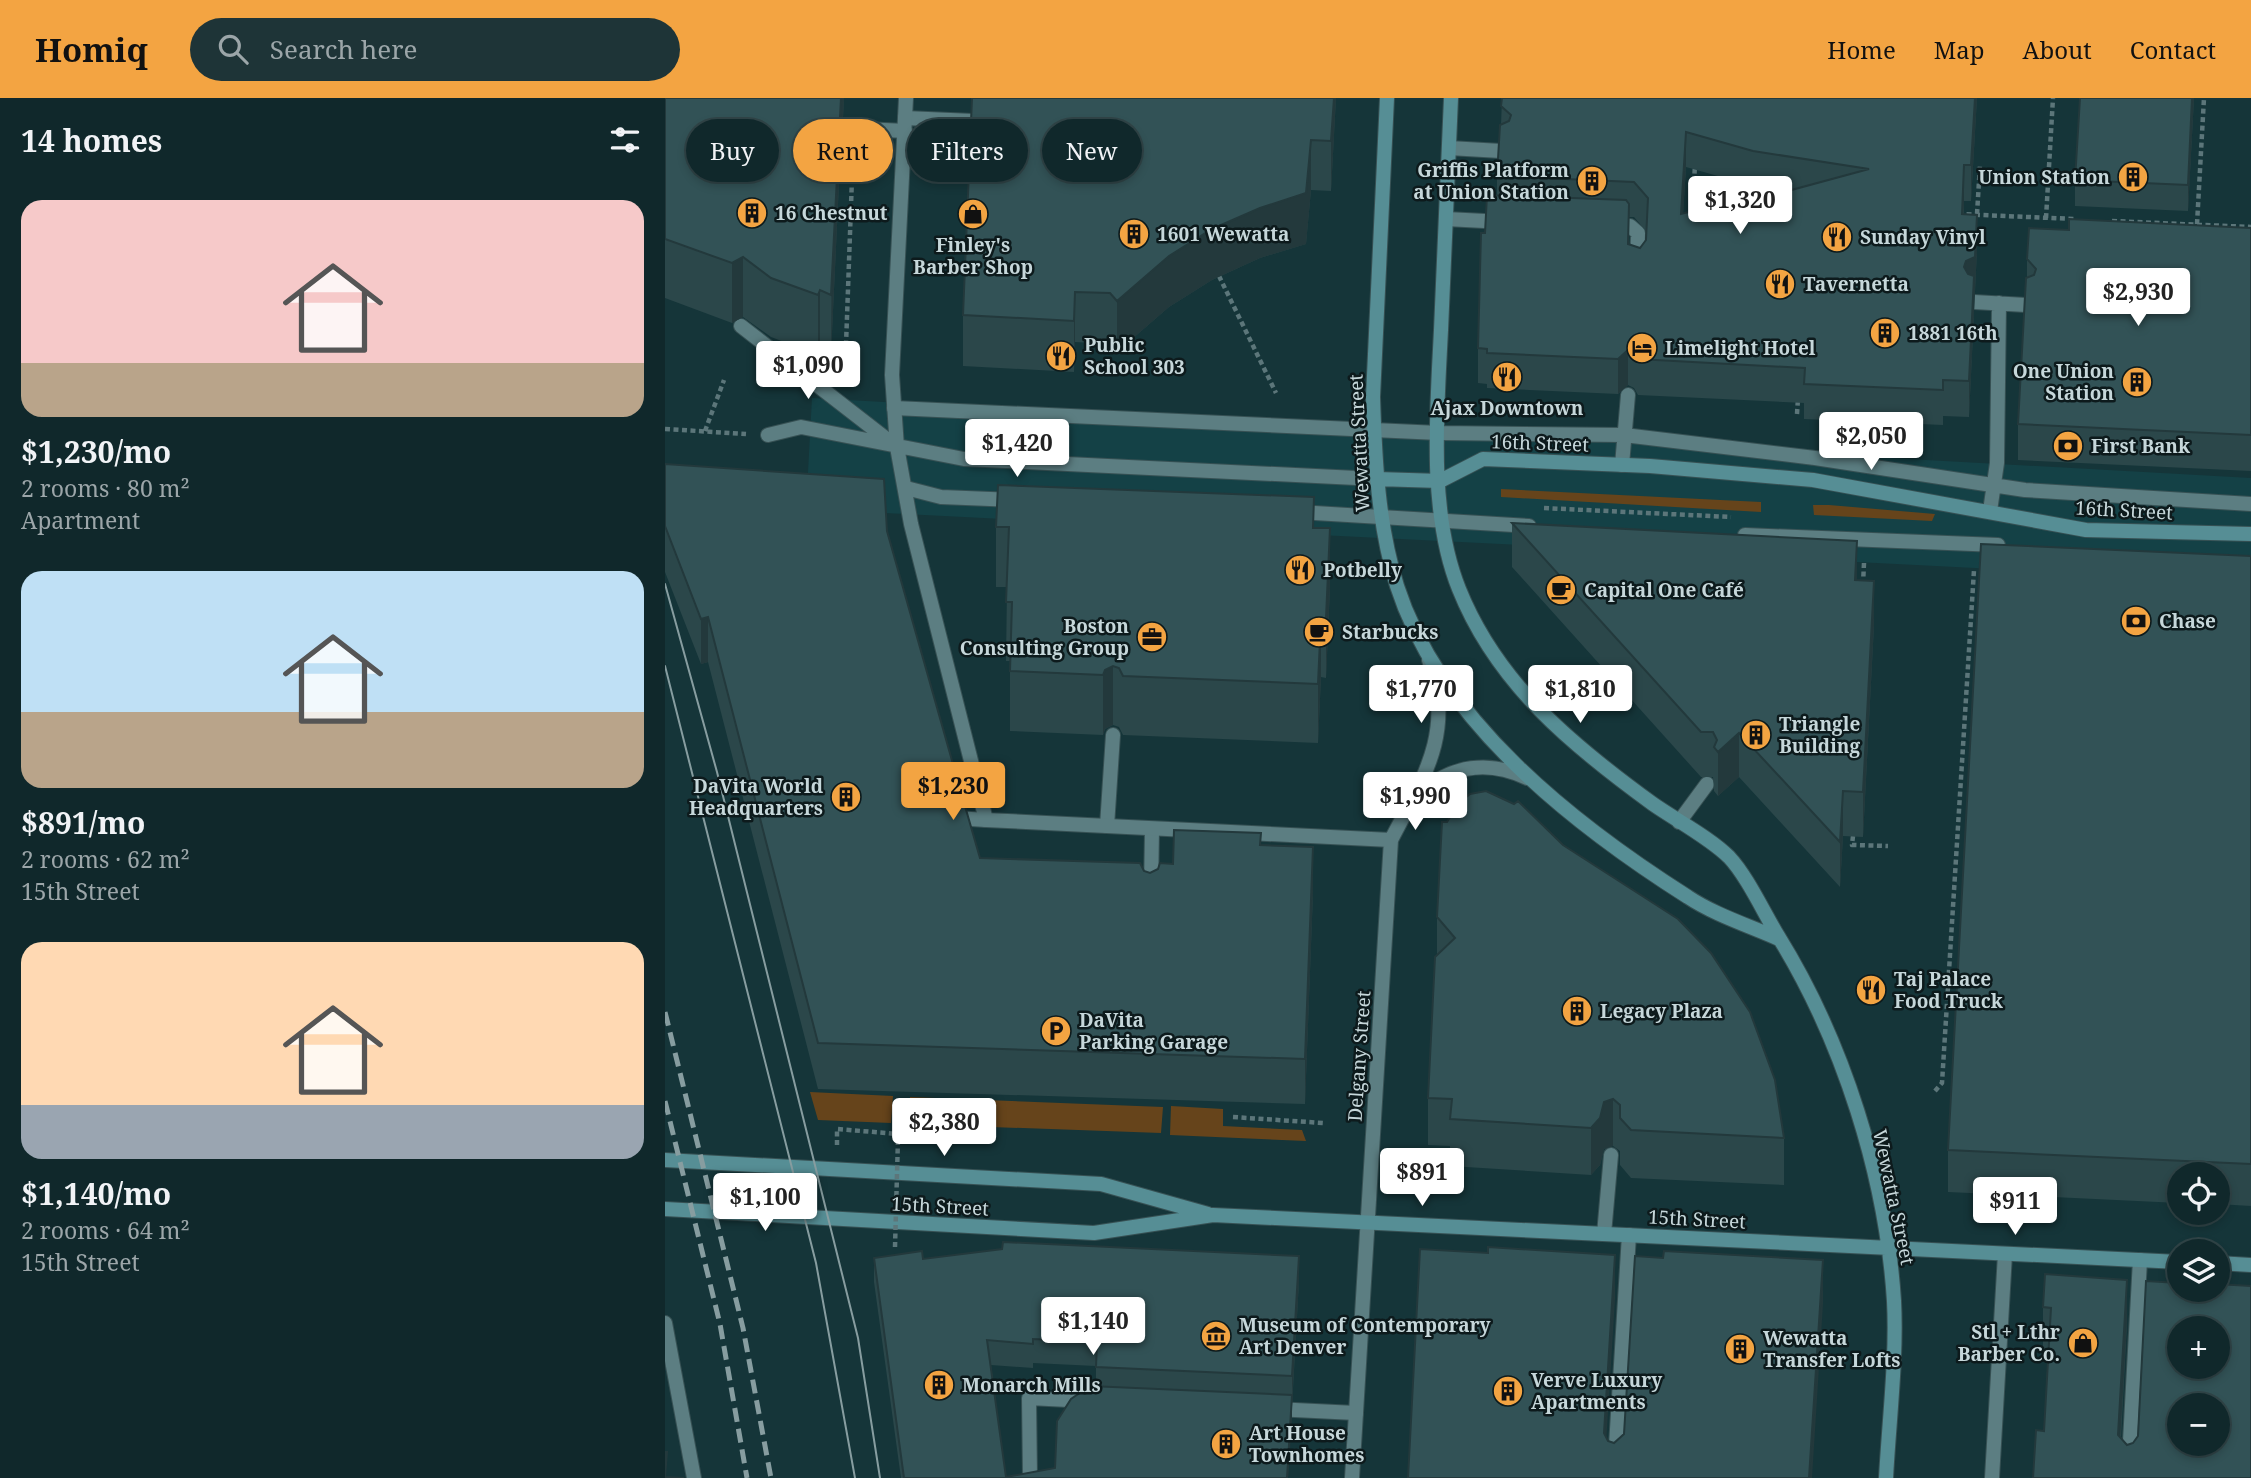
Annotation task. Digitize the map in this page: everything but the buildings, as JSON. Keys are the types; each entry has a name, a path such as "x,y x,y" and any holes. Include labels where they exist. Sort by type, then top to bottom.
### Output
{"street":[{"path":"906,98 892,375 897,447 911,524 986,820"},
{"name":"Wewatta Street","path":"1387,98 1373,397 1377,479 1381,515 1397,585 1423,643 1449,685 1483,730 1575,817 1690,899 1780,940"},
{"name":"Wewatta Street","path":"1451,98 1439,433 1442,522 1447,551 1471,617 1489,648 1527,699 1611,774 1729,858 1780,940 1835,1042 1856,1108 1888,1248 1894,1304 1886,1478"},
{"path":"893,126 905,125"},
{"path":"1449,148 1501,151"},
{"path":"1445,219 1523,222"},
{"path":"1603,225 1630,226 1638,233 1636,275"},
{"path":"1974,302 2026,304"},
{"path":"1990,511 1994,486 1999,303"},
{"path":"741,326 897,447"},
{"path":"1622,465 1628,394"},
{"name":"16th Street","path":"894,408 1374,431 1625,435 1815,458 2025,491 2251,504"},
{"name":"16th Street","path":"768,435 801,427 964,459 1377,479 1440,481 1483,459 1622,465 1813,480 2086,530 2251,534"},
{"path":"906,488 941,497 1024,500"},
{"path":"1287,512 1381,515 1442,522 1546,527"},
{"path":"1734,535 2017,546"},
{"name":"Delgany Street","path":"1352,1478 1391,840 1423,783 1438,736 1437,688 1423,643"},
{"path":"1107,826 1112,735"},
{"name":"Delgany Street","path":"1408,807 1437,779 1474,767 1494,767 1533,780"},
{"path":"1679,822 1707,784"},
{"path":"956,818 1391,840"},
{"path":"1150,909 1152,829"},
{"path":"1604,1234 1611,1155"},
{"name":"15th Street","path":"665,1160 1101,1184 1213,1215"},
{"name":"15th Street","path":"665,1209 1094,1233 1213,1215 2167,1261"},
{"path":"1614,1478 1629,1236"},
{"path":"1991,1478 2005,1254"},
{"path":"2128,1478 2140,1260"},
{"path":"2230,1264 2251,1265"},
{"path":"665,1323 694,1478"},
{"path":"1030,1478 1028,1398 1108,1402"},
{"path":"1257,1409 1356,1413"}],"path":[{"path":"2046,218 2053,98"},
{"path":"2197,224 2204,98"},
{"path":"1691,224 1695,152"},
{"path":"1977,214 1980,165"},
{"path":"845,373 847,182"},
{"path":"1693,201 1758,204"},
{"path":"1950,213 2085,219"},
{"path":"2098,220 2251,227"},
{"path":"1219,276 1276,393"},
{"path":"705,431 724,380"},
{"path":"1797,414 1799,389"},
{"path":"665,429 768,435"},
{"path":"1530,507 1744,518"},
{"path":"1862,597 1864,556"},
{"path":"1935,1091 1943,1083 1974,570"},
{"path":"1853,836 1852,845 1888,846"},
{"path":"1233,1117 1323,1123"},
{"path":"837,1145 837,1129 898,1135 895,1247"}],"shaded area":[{"path":"812,398 2251,478 2251,582 806,509"},
{"path":"1501,489 1761,502 1761,512 1501,497"},
{"path":"1813,505 1935,514 1932,521 1814,515"},
{"path":"810,1092 893,1096 891,1123 818,1120"},
{"path":"910,1097 1163,1107 1161,1133 909,1124"},
{"path":"1171,1106 1223,1109 1223,1126 1302,1130 1306,1141 1170,1135"}],"tram line":[{"path":"665,584 717,772 858,1338 880,1478"},
{"path":"665,666 816,1263 855,1478"}],"railway":[{"path":"665,1012 743,1328 771,1478"},
{"path":"665,1101 720,1324 747,1478"}],"place":[{"name":"Union Station","path":"2133,177"},
{"name":"Griffis Platform at Union Station","path":"1592,181"},
{"name":"16 Chestnut","path":"752,213"},
{"name":"Finley's Barber Shop","path":"973,214"},
{"name":"1601 Wewatta","path":"1134,234"},
{"name":"Sunday Vinyl","path":"1837,237"},
{"name":"Tavernetta","path":"1780,284"},
{"name":"1881 16th","path":"1885,333"},
{"name":"Limelight Hotel","path":"1642,348"},
{"name":"Public School 303","path":"1061,356"},
{"name":"Ajax Downtown","path":"1507,377"},
{"name":"One Union Station","path":"2137,382"},
{"name":"First Bank","path":"2068,446"},
{"name":"Potbelly","path":"1300,570"},
{"name":"Capital One Café","path":"1561,590"},
{"name":"Chase","path":"2136,621"},
{"name":"Starbucks","path":"1319,632"},
{"name":"Boston Consulting Group","path":"1152,637"},
{"name":"Triangle Building","path":"1756,735"},
{"name":"DaVita World Headquarters","path":"846,797"},
{"name":"Taj Palace Food Truck","path":"1871,990"},
{"name":"Legacy Plaza","path":"1577,1011"},
{"name":"DaVita Parking Garage","path":"1056,1031"},
{"name":"Museum of Contemporary Art Denver","path":"1216,1336"},
{"name":"Stl + Lthr Barber Co.","path":"2083,1343"},
{"name":"Wewatta Transfer Lofts","path":"1740,1349"},
{"name":"Monarch Mills","path":"939,1385"},
{"name":"Verve Luxury Apartments","path":"1508,1391"},
{"name":"Art House Townhomes","path":"1226,1444"}]}
